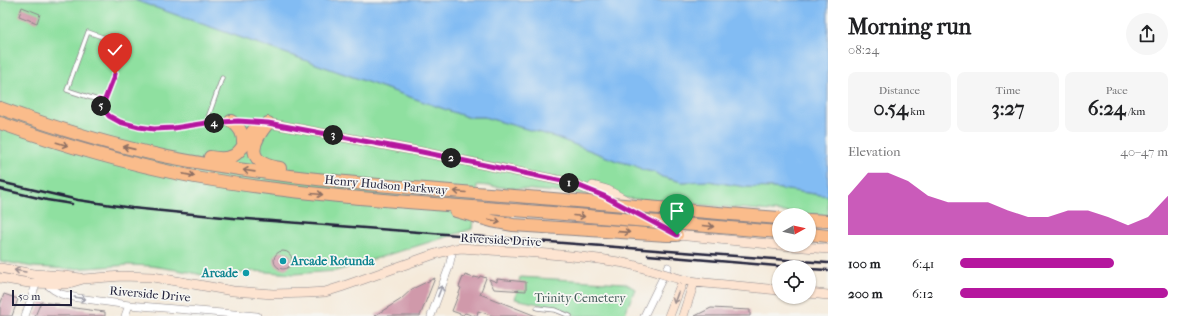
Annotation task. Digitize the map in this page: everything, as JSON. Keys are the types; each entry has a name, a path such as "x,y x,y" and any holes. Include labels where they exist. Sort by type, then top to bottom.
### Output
{"highway":[{"name":"Henry Hudson Parkway","path":"0,108 82,136 167,156 254,172 343,183 772,217"},
{"path":"231,121 240,130 244,139 243,146"},
{"name":"Henry Hudson Parkway","path":"0,123 89,152 138,165 195,177 312,194 772,231"},
{"path":"167,156 199,155 224,159 236,154 258,125 268,123"},
{"path":"268,123 259,134 255,144 258,160 271,166 302,171 343,183"},
{"path":"430,204 479,218 513,224 677,235"},
{"path":"816,220 828,221"},
{"path":"816,235 828,236"}],"main road":[{"path":"268,123 572,183 585,184 607,190 683,232 696,237"},
{"path":"572,183 604,196 677,235 772,244"},
{"path":"816,248 828,249"},
{"name":"Riverside Drive","path":"0,278 41,280 65,276 83,279 122,276 153,276 233,291 273,294 325,292 419,260 453,250 468,249 574,256 612,261 630,264 694,282 772,289"},
{"name":"Riverside Drive","path":"0,268 41,280"},
{"path":"669,316 683,280"},
{"path":"683,316 694,282"},
{"path":"816,294 828,295"}],"street":[{"path":"431,316 449,267 453,250"},
{"path":"644,316 668,267"},
{"path":"25,316 41,280"},
{"name":"Riverside Drive","path":"41,280 54,290 67,296 90,300 227,315 257,316"},
{"path":"125,316 129,304"}],"lane":[{"path":"88,32 125,45 104,102 99,100 67,90 88,32"},
{"path":"206,123 222,78"},
{"path":"99,100 101,106 109,116 120,122 154,129 231,121 268,123"},
{"path":"537,308 555,310 570,316"}],"green space":[{"path":"0,0 134,0 467,117 484,117 555,137 617,161 634,165 643,170 654,172 662,177 682,182 708,181 746,187 774,188 828,196 828,216 816,215 816,208 772,208 772,211 477,185 472,229 336,271 294,274 253,271 215,278 152,266 129,265 72,269 33,267 0,261"},
{"name":"Trinity Cemetery","path":"520,277 625,283 635,289 624,316 576,316 562,309 515,299"}],"water":[{"path":"134,0 828,0 828,196 774,188 746,187 708,181 682,182 662,177 654,172 643,170 634,165 617,161 555,137 484,117 467,117"}],"building":[{"path":"22,7 40,14 37,23 19,16"},
{"name":"Arcade Rotunda","path":"279,251 287,251 292,256 290,267 287,269 279,269 274,264 274,256"},
{"path":"465,275 474,278 479,278 480,276 486,278 480,294 536,316 494,316 478,311 477,316 474,316 465,313 463,315 452,311 461,288 459,287"},
{"path":"435,278 420,316 374,316 400,300 412,289"},
{"path":"489,279 497,282 497,279 526,282 526,291 494,289"},
{"path":"4,294 18,299 12,316 0,316 0,305"},
{"path":"41,302 105,312 105,316 35,316"},
{"path":"711,308 750,310 750,316 695,316"}],"railway":[{"path":"0,182 78,200 132,208 233,218 828,263"},
{"path":"0,189 72,204"},
{"path":"648,255 772,266"},
{"path":"816,269 828,270"}],"place":[{"name":"Arcade Rotunda","path":"283,261"},
{"name":"Arcade","path":"246,273"}],"route":[{"path":"115,74 104,102 99,100 101,106 109,116 120,122 154,129 238,121 268,123 422,152 572,183 604,196 677,235"}]}
